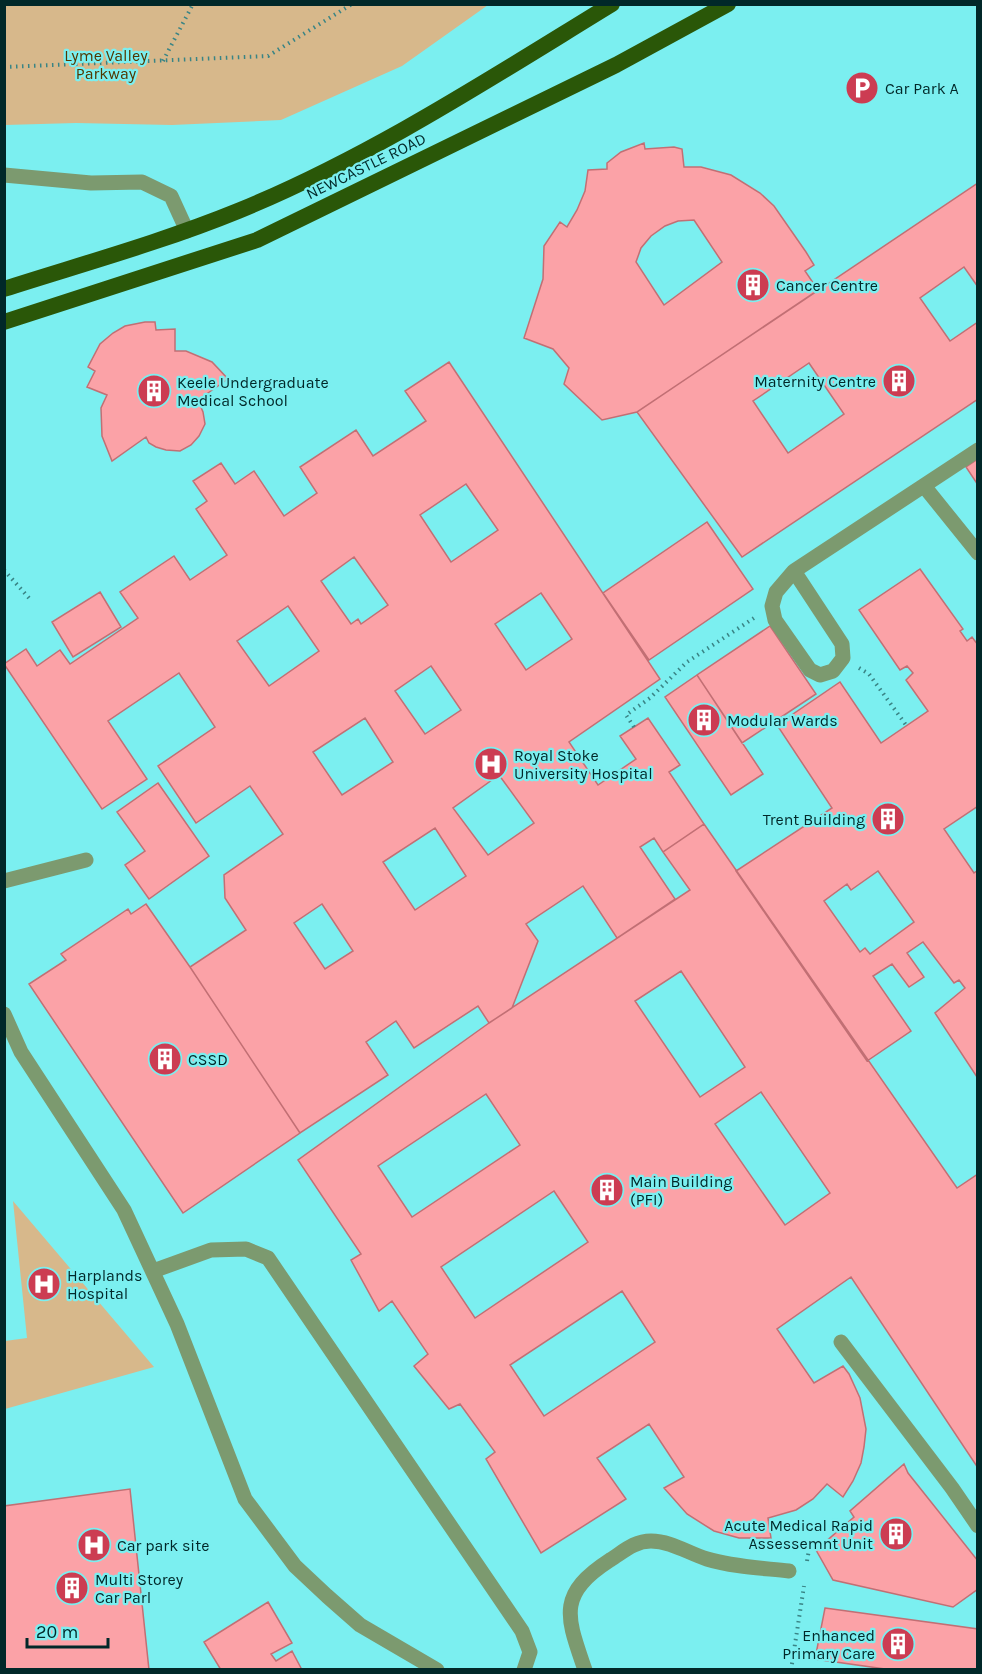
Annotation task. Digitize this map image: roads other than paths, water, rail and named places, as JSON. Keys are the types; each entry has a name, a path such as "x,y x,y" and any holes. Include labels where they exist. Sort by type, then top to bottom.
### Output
{"highway":[{"name":"NEWCASTLE ROAD","path":"4,289 187,231 239,211 338,164 434,111 612,4"},
{"name":"NEWCASTLE ROAD","path":"4,322 257,240 616,65 728,4"}],"lane":[{"path":"4,175 91,183 142,182 171,196 187,231"},
{"path":"794,572 842,644 843,658 833,671 820,675 810,670 775,620 772,606 776,592 794,572 978,450"},
{"path":"924,486 978,553"},
{"path":"4,881 86,860"},
{"path":"4,1014 21,1053 124,1210 177,1324 245,1499 295,1566 327,1596 360,1625 437,1670"},
{"path":"153,1271 211,1250 246,1249 268,1258 522,1631 530,1652 524,1670"},
{"path":"841,1342 952,1488 978,1526"},
{"path":"585,1670 569,1624 572,1600 577,1588 597,1568 636,1543 651,1541 668,1544 727,1564 789,1571"}],"place":[{"name":"Car Park A","path":"862,88"},
{"name":"Cancer Centre","path":"753,285"},
{"name":"Maternity Centre","path":"899,381"},
{"name":"Keele Undergraduate Medical School","path":"154,391"},
{"name":"Modular Wards","path":"704,720"},
{"name":"Royal Stoke University Hospital","path":"491,764"},
{"name":"Trent Building","path":"888,819"},
{"name":"CSSD","path":"165,1059"},
{"name":"Main Building (PFI)","path":"607,1190"},
{"name":"Harplands Hospital","path":"44,1284"},
{"name":"Acute Medical Rapid Assessemnt Unit","path":"896,1534"},
{"name":"Car park site","path":"94,1545"},
{"name":"Multi Storey Car Parl","path":"72,1588"},
{"name":"Enhanced Primary Care","path":"898,1644"}],"park label":[{"name":"Lyme Valley Parkway","path":"106,64"}]}
